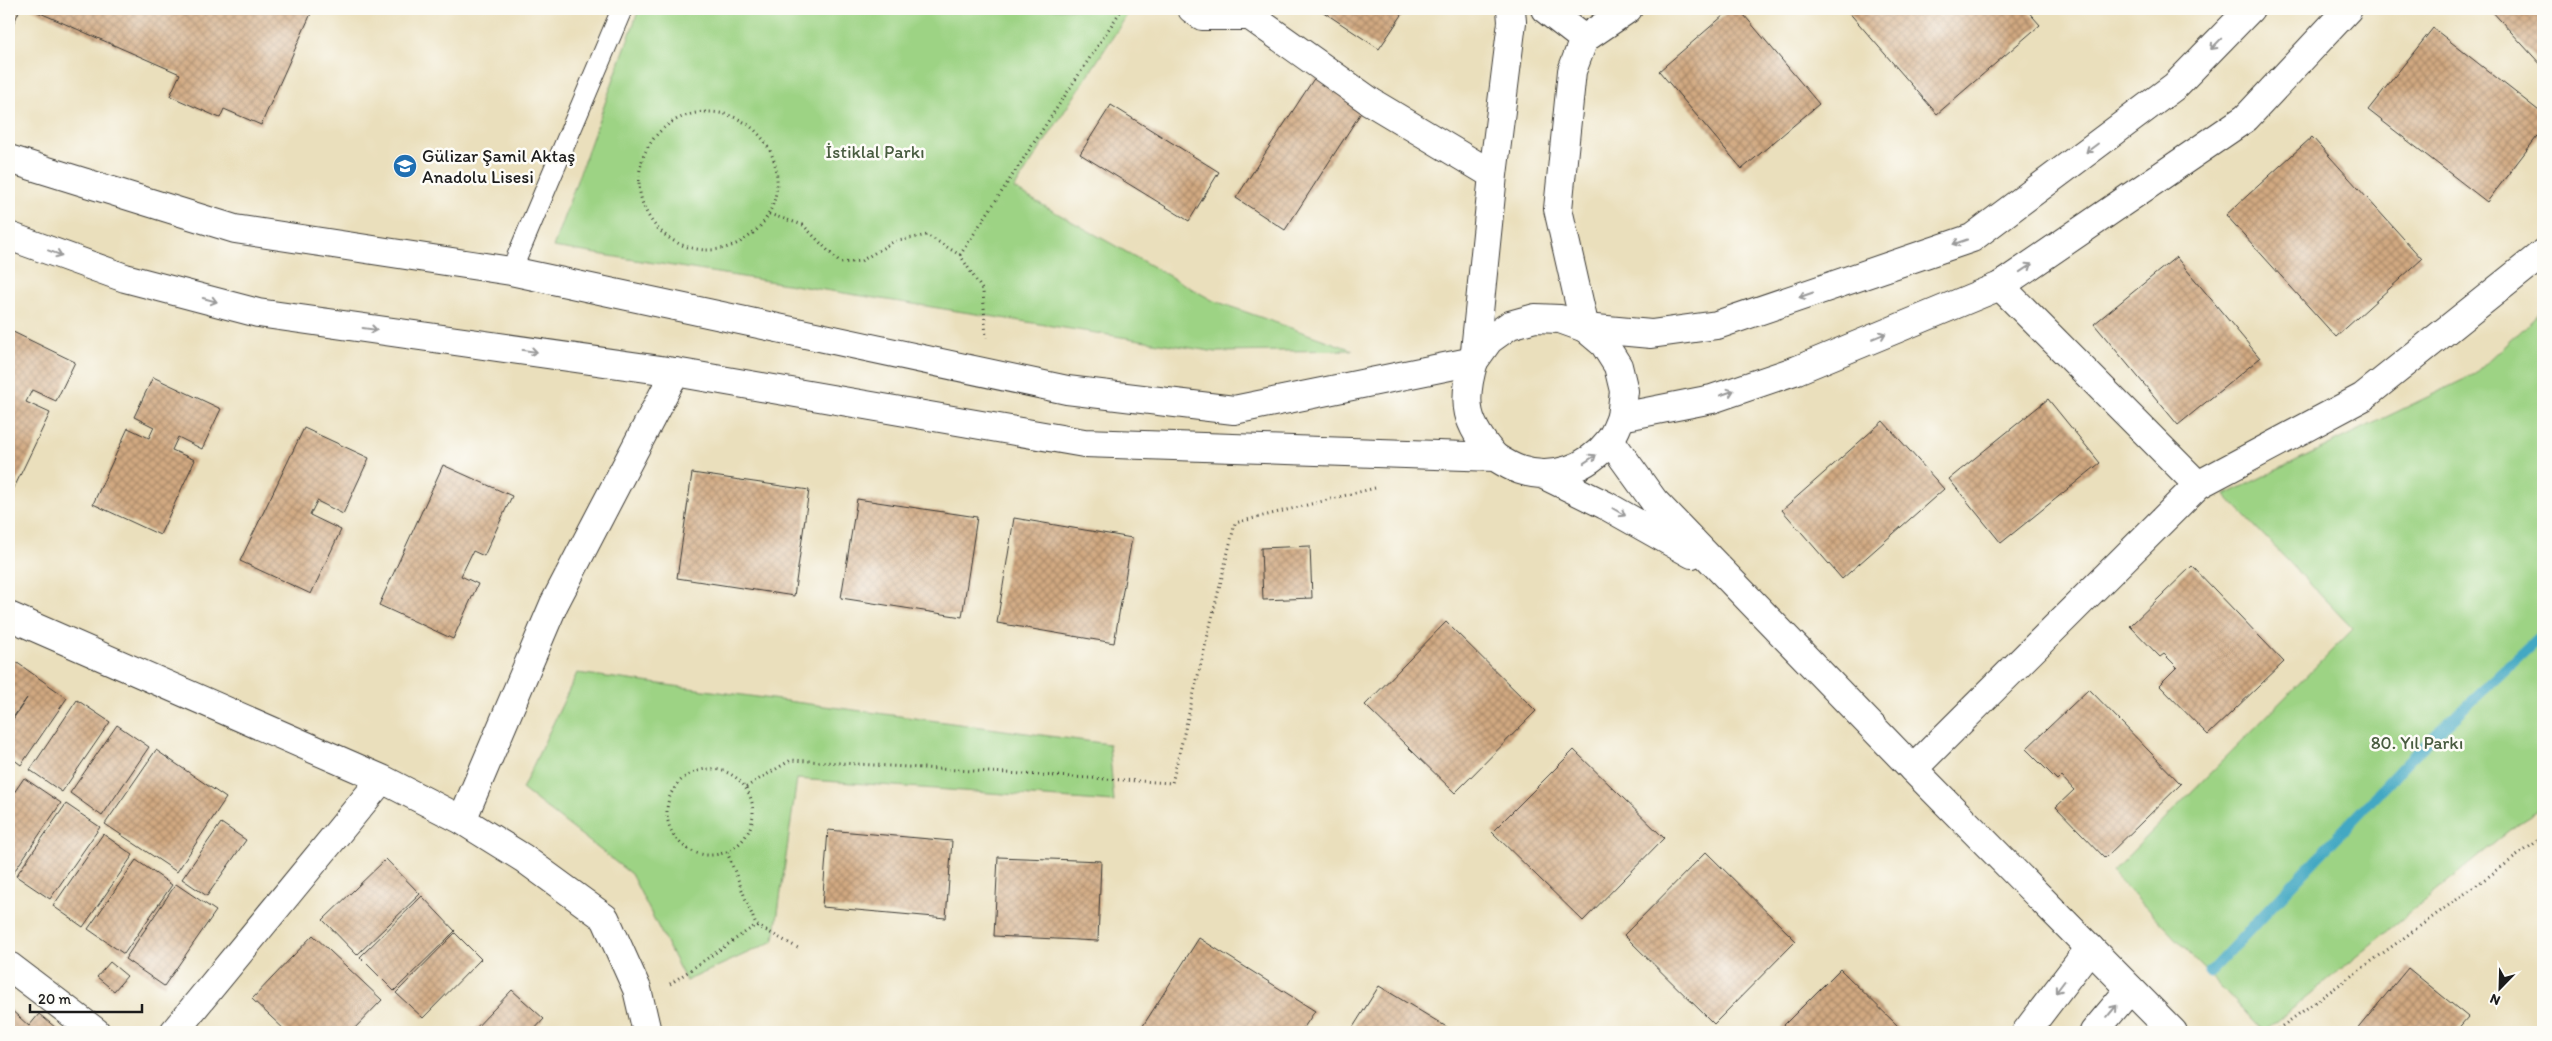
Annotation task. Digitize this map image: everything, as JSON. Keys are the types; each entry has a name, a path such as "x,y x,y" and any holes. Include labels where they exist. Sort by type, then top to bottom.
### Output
{"street":[{"path":"1192,9 1202,16 1250,16 1371,102 1493,175"},
{"path":"1512,9 1474,361 1466,387 1468,413 1478,438 1496,457 1519,470 1544,475 1605,504 1719,569"},
{"path":"1545,9 1584,39"},
{"path":"1544,475 1570,471 1593,459 1616,428 1624,391 1618,366 1604,344 1584,328 1558,209 1572,71 1584,39 1628,9"},
{"path":"9,159 235,229 511,271 1068,390 1234,410 1474,361 1489,340 1510,325 1535,318 1560,319 1584,328 1651,334 1717,325 1972,238 2176,86 2250,9"},
{"path":"1616,428 1787,373 2000,286 2246,118 2348,9"},
{"path":"9,236 125,278 258,313 675,372 1084,443 1496,457"},
{"path":"1913,769 2198,485 2363,397 2530,266 2543,253"},
{"path":"2000,286 2198,485"},
{"path":"462,820 554,604 675,372"},
{"path":"1616,428 1654,502 1913,769 2174,1032"},
{"path":"9,616 382,779 462,820 523,858 605,918 637,989 646,1032"},
{"path":"174,1032 382,779"},
{"path":"2026,1032 2090,948"},
{"path":"9,966 96,1032"},
{"path":"2094,1032 2130,989"}],"lane":[{"path":"511,271 622,9"}],"path":[{"path":"960,255 1122,9"},
{"path":"716,112 737,118 756,131 769,149 776,170 776,193 769,214 755,232 736,244 714,250 692,248 671,240 653,224 642,204 638,180 642,157 654,136 672,121 693,113 716,112"},
{"path":"769,214 803,225 840,263 861,261 893,242 927,235 960,255 983,291 989,373"},
{"path":"746,787 790,760 1172,783 1236,523 1380,487"},
{"path":"708,768 723,770 736,776 746,787 752,800 754,815 751,829 743,841 727,852 717,855 702,855 689,850 678,842 670,830 667,817 667,803 672,790 681,779 694,772 708,768"},
{"path":"2274,1032 2543,837"},
{"path":"727,852 756,925 798,948"},
{"path":"640,1004 756,925"}],"green space":[{"name":"İstiklal Parkı","path":"639,9 1131,9 1014,189 1212,300 1353,350 1216,352 553,247"},
{"name":"80. Yıl Parkı","path":"2543,309 2543,808 2519,823 2264,1032 2112,872 2353,629 2225,495 2475,374"},
{"path":"577,673 1109,744 1114,802 797,779 774,941 686,981 631,874 522,789"}],"building":[{"path":"9,9 20,9 13,25 9,23"},
{"path":"31,9 313,9 261,125 224,109 220,118 170,96 180,74"},
{"path":"1319,9 1406,9 1379,49"},
{"path":"1731,9 1739,9 1819,104 1742,169 1659,71"},
{"path":"1846,9 2026,9 2040,25 1937,114"},
{"path":"2490,9 2543,9 2543,67"},
{"path":"2433,28 2543,114 2543,129 2487,202 2368,110"},
{"path":"1315,77 1364,108 1285,230 1236,198"},
{"path":"1111,105 1219,172 1189,221 1080,154"},
{"path":"2312,137 2422,259 2336,337 2226,215"},
{"path":"2176,257 2260,358 2178,425 2094,324"},
{"path":"9,330 75,362 56,401 32,390 26,402 50,413 14,488 9,485"},
{"path":"153,377 221,409 202,449 178,437 172,450 195,460 160,535 93,504 128,428 149,438 154,427 134,417"},
{"path":"2048,399 2100,463 2001,543 1949,479"},
{"path":"1883,421 1944,489 1842,579 1782,510"},
{"path":"304,428 369,458 343,514 317,501 310,515 341,530 311,594 240,561"},
{"path":"443,465 512,496 484,556 473,551 461,576 478,584 453,639 379,605"},
{"path":"692,473 809,490 794,596 677,578"},
{"path":"857,499 977,517 962,617 841,598"},
{"path":"1014,518 1132,538 1114,643 997,623"},
{"path":"1310,546 1312,598 1263,600 1261,548"},
{"path":"2192,566 2284,662 2208,735 2159,685 2177,667 2164,654 2160,657 2130,626"},
{"path":"1446,622 1536,711 1455,793 1365,705"},
{"path":"9,657 67,698 21,765 9,756 9,725 27,698 9,723"},
{"path":"2089,689 2181,784 2105,858 2056,807 2074,790 2061,776 2057,780 2026,749"},
{"path":"77,700 110,722 62,792 30,770"},
{"path":"117,725 149,747 102,816 70,793"},
{"path":"156,750 226,798 177,872 105,824"},
{"path":"1574,750 1664,838 1583,921 1492,832"},
{"path":"24,778 61,803 9,879 9,800"},
{"path":"66,804 100,827 50,899 16,876"},
{"path":"221,823 246,840 207,896 182,879"},
{"path":"828,830 952,841 946,918 822,907"},
{"path":"103,834 133,855 83,927 53,906"},
{"path":"1706,852 1796,941 1714,1024 1624,935"},
{"path":"998,857 1101,861 1098,941 994,936"},
{"path":"386,859 420,894 357,955 323,920"},
{"path":"136,860 172,885 124,954 88,929"},
{"path":"176,884 216,911 164,986 125,959"},
{"path":"422,896 455,931 394,991 360,957"},
{"path":"455,933 481,959 423,1018 396,993"},
{"path":"313,935 382,1000 351,1032 287,1032 252,999"},
{"path":"1199,938 1315,1011 1301,1032 1139,1032"},
{"path":"110,962 127,976 114,991 97,977"},
{"path":"2408,968 2468,1017 2455,1032 2355,1032"},
{"path":"1840,969 1904,1032 1777,1032"},
{"path":"1379,986 1455,1032 1350,1032"},
{"path":"512,990 544,1019 532,1032 472,1032"},
{"path":"9,1008 29,1026 39,1014 61,1032 9,1032"}],"waterway":[{"path":"2210,972 2411,758 2543,634"}],"place":[{"name":"Gülizar Şamil Aktaş Anadolu Lisesi","path":"405,166"}]}
